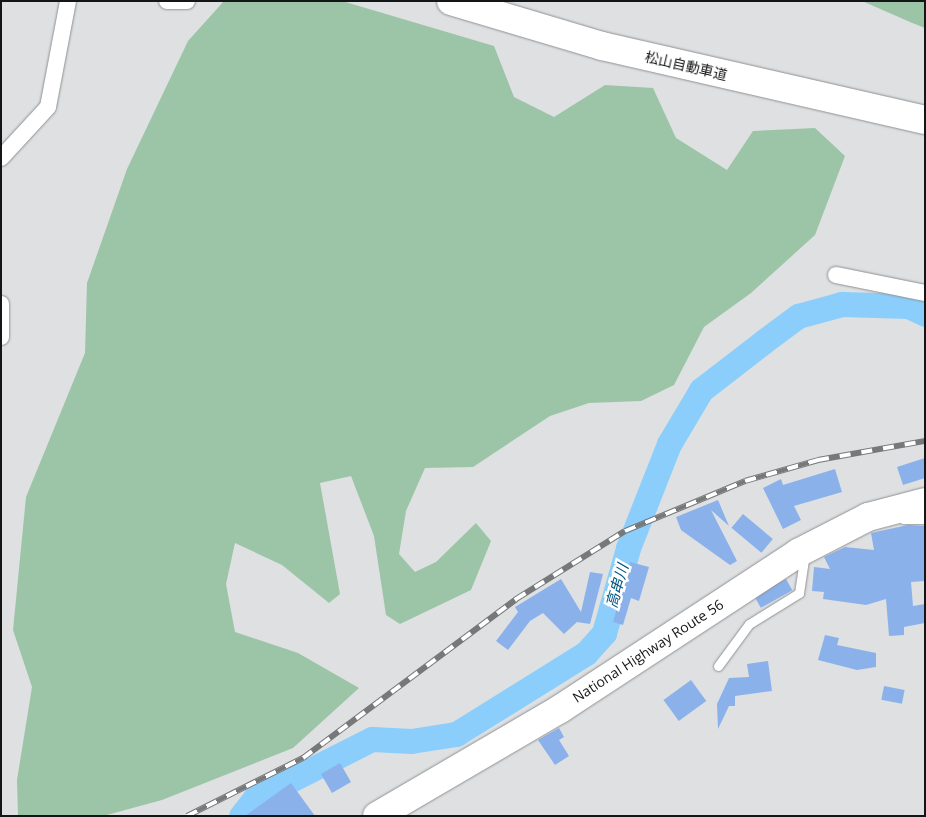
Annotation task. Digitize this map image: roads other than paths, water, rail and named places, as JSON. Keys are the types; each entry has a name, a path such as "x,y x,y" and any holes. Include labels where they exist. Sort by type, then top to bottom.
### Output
{"highway":[{"name":"松山自動車道","path":"451,1 602,46 925,120"},
{"name":"National Highway Route 56","path":"377,816 560,709 806,549 868,518 925,502"}],"street":[{"path":"1,158 48,106 68,1"},
{"path":"167,1 187,1"},
{"path":"836,275 925,293"},
{"path":"1,304 1,337"}],"lane":[{"path":"868,518 925,519"},
{"path":"718,666 749,624 799,593 806,549"}],"waterway":[{"name":"高串川","path":"241,816 255,798 372,739 411,741 456,734 586,653 604,633 628,548 669,444 701,390 798,316 842,304 908,306 925,314"}],"railway":[{"path":"187,816 303,758 516,599 625,531 745,481 818,460 925,441"}]}
